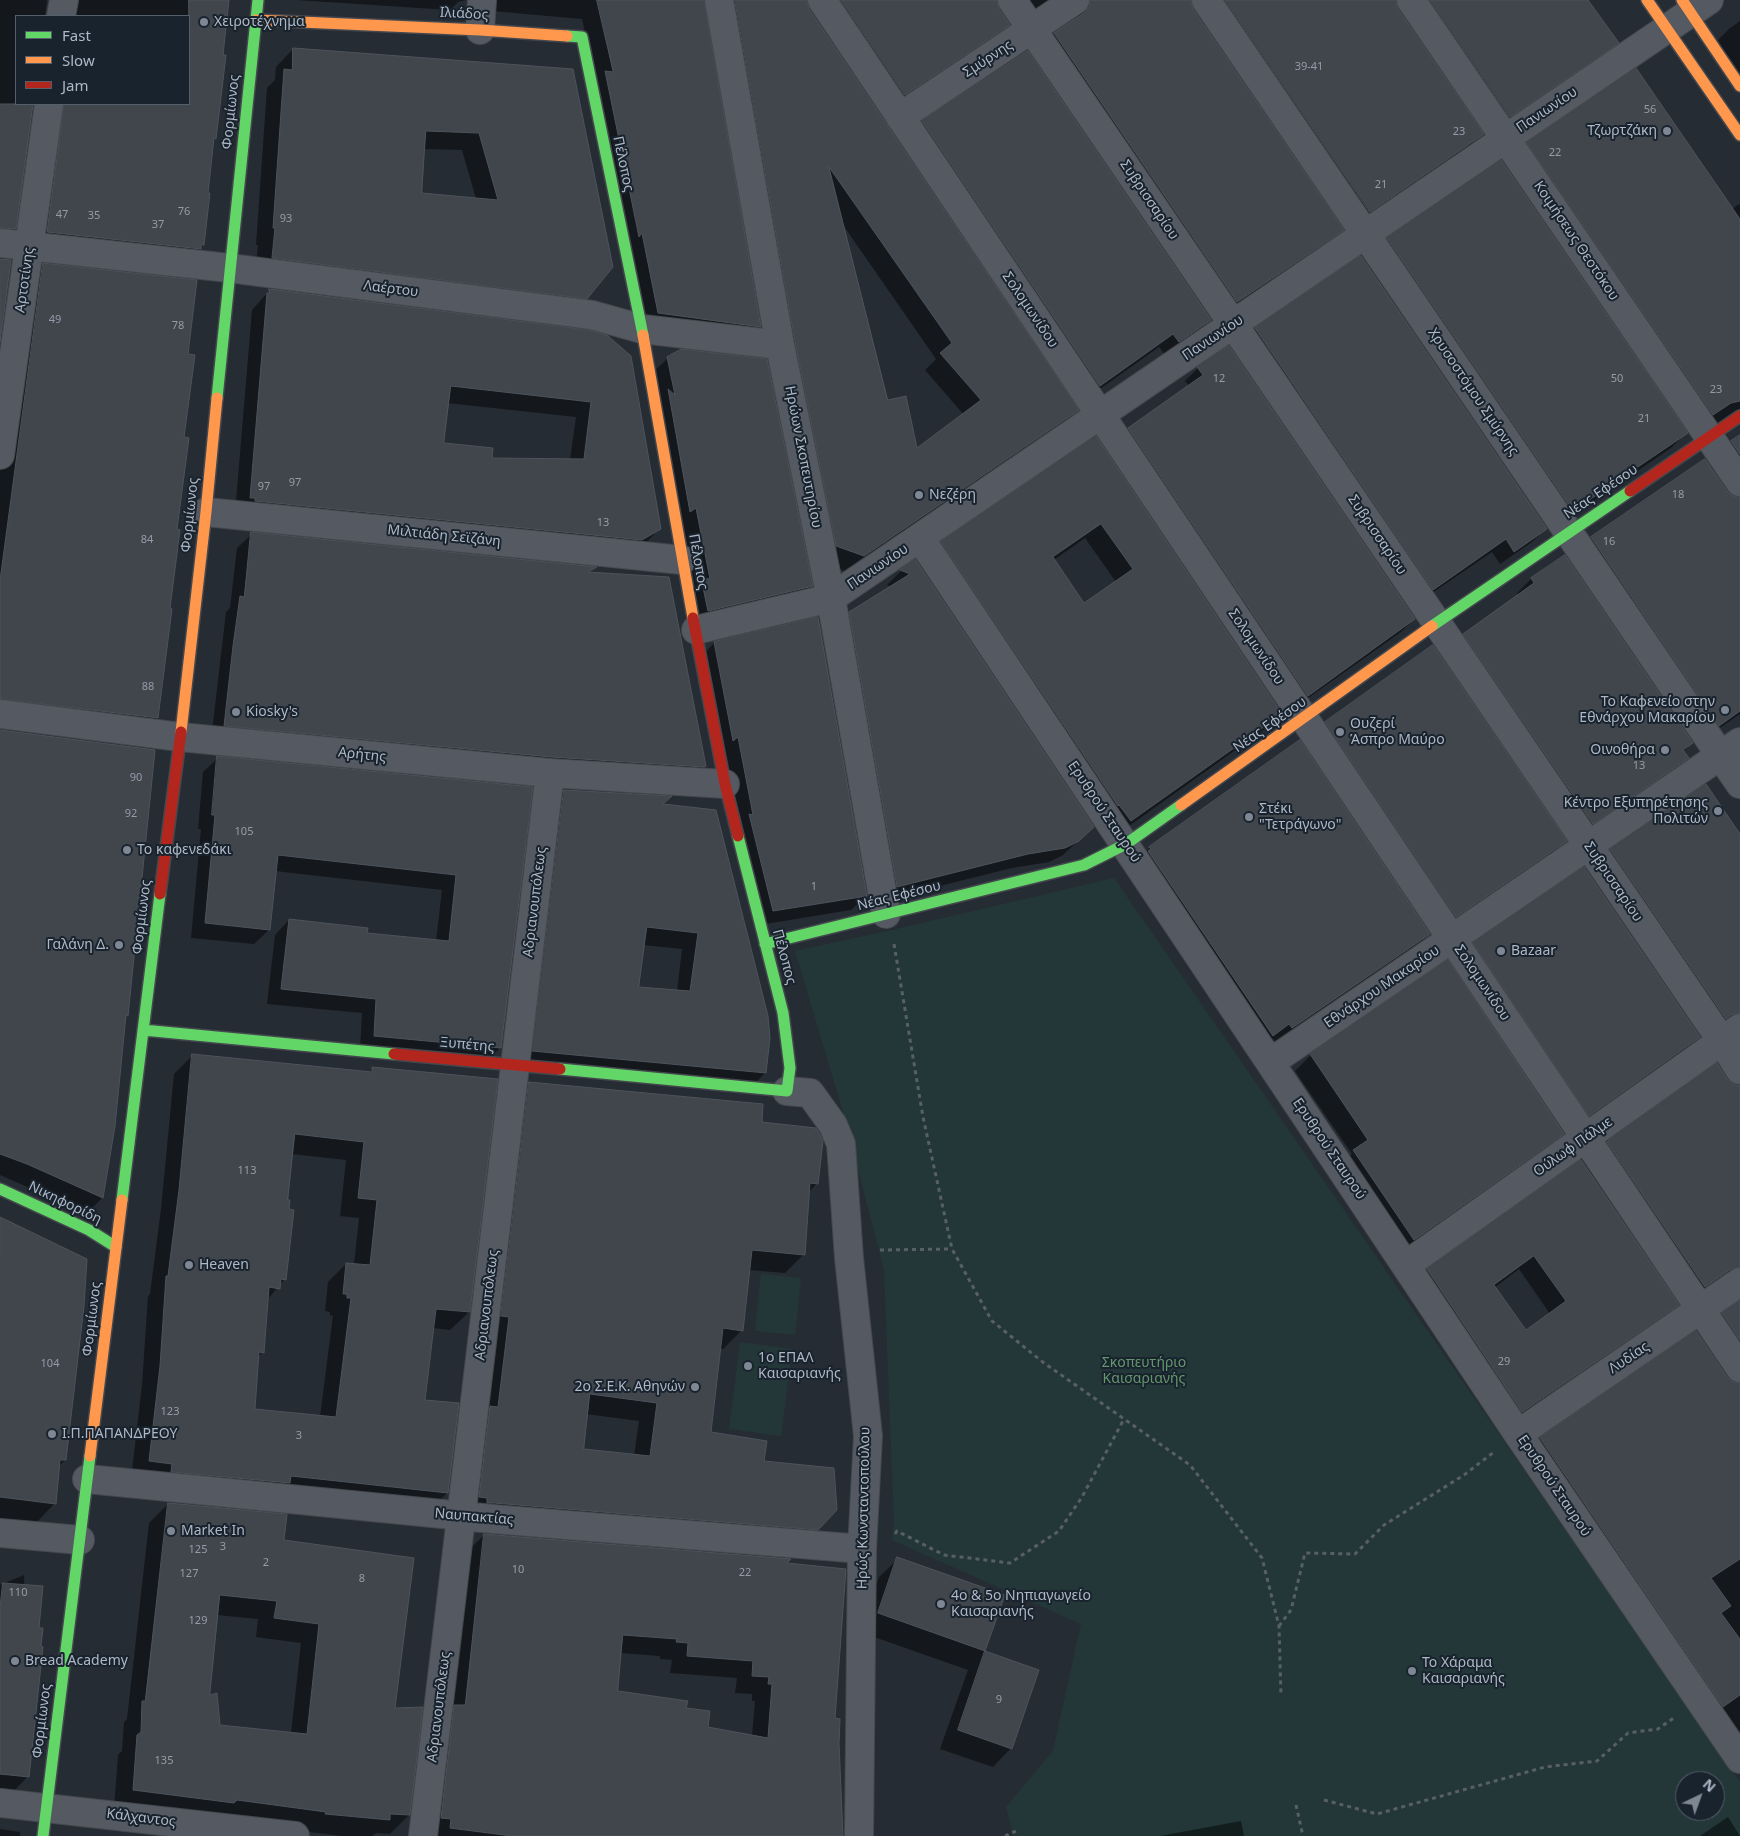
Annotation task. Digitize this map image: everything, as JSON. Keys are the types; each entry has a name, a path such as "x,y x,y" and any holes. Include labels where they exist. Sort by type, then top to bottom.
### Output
{"street":[{"path":"61,15 64,0"},
{"name":"Φορμίωνος","path":"43,1836 180,737 206,512 229,268 258,0"},
{"path":"480,30 482,0"},
{"name":"Ηρώων Σκοπευτηρίου","path":"719,0 780,345 832,598 886,914"},
{"name":"Σολομωνίδου","path":"822,0 1740,1368"},
{"name":"Συβρισσαρίου","path":"1012,0 1588,845 1731,1035 1740,1070"},
{"name":"Σμύρνης","path":"900,117 1033,30 1075,0"},
{"name":"Χρυσοστόμου Σμύρνης","path":"1206,0 1569,532 1730,748 1740,784"},
{"name":"Κοιμήσεως Θεοτόκου","path":"1411,0 1740,482"},
{"path":"1647,0 1740,135"},
{"path":"1694,4 1740,86"},
{"name":"Πανιωνίου","path":"696,630 832,598 1667,29 1694,4"},
{"name":"Ιλιάδος","path":"256,20 480,30 582,37"},
{"name":"Πέλοπος","path":"582,37 642,329 682,560 725,784 764,944 784,1013 790,1068 787,1091"},
{"name":"Αρτοτίνης","path":"0,455 49,105"},
{"name":"Λαέρτου","path":"0,243 229,268 592,315 642,329 780,345"},
{"name":"Νέας Εφέσου","path":"764,944 1084,865 1126,844 1437,623 1740,416"},
{"name":"Μιλτιάδη Σεϊζάνη","path":"206,512 682,560"},
{"name":"Ερυθρού Σταυρού","path":"920,538 1518,1434 1700,1700 1731,1726 1740,1758"},
{"name":"Αρήτης","path":"0,714 180,737 550,773 725,784"},
{"name":"Εθνάρχου Μακαρίου","path":"1271,1062 1730,748"},
{"name":"Αδριανουπόλεως","path":"423,1836 550,773"},
{"name":"Ξυπέτης","path":"143,1030 787,1091"},
{"name":"Ούλωφ Πάλμε","path":"1406,1265 1731,1035"},
{"name":"Ηρώς Κωνσταντοπούλου","path":"787,1091 810,1093 833,1124 842,1144 862,1254 856,1322 868,1436 862,1549 859,1836"},
{"name":"Νικηφορίδη","path":"0,1189 89,1230 116,1247"},
{"name":"Λυδίας","path":"1518,1434 1740,1282"},
{"name":"Ναυπακτίας","path":"87,1479 461,1516 862,1549"},
{"path":"0,1533 80,1540"},
{"name":"Κάλχαντος","path":"0,1803 295,1836"}],"path":[{"path":"886,914 892,930 923,1117 952,1249 992,1321 1044,1363 1190,1465 1262,1558 1278,1626 1281,1696"},
{"path":"862,1254 887,1249 952,1249"},
{"path":"892,1540 897,1531 944,1555 1010,1563 1059,1531 1082,1496 1124,1418"},
{"path":"1278,1626 1291,1610 1306,1553 1355,1554 1384,1525 1464,1475 1518,1434"},
{"path":"1324,1800 1377,1814 1545,1767 1597,1761 1628,1734 1658,1729 1700,1700"},
{"path":"1296,1805 1303,1836"},
{"path":"1005,1836 1016,1831"}],"green space":[{"name":"Σκοπευτήριο Καισαριανής","path":"1114,878 1740,1782 1740,1836 1013,1836 1006,1807 1053,1751 1081,1624 892,1540 894,1521 884,1270 844,1115 795,951"},
{"path":"761,1274 801,1278 795,1335 755,1331"},
{"path":"740,1342 792,1349 781,1436 729,1429"}],"building":[{"path":"189,0 229,0 223,55 226,55 216,139 214,138 204,245 201,245 201,249 47,232 64,105 190,105"},
{"path":"597,0 704,0 761,327 658,313 642,233 639,237 605,71 613,72"},
{"path":"735,0 807,0 809,9 1079,410 864,556 836,546 795,342","holes":["829,167 952,343 940,353 981,400 917,448 906,396 888,400"]},
{"path":"841,0 997,0 999,9 1010,25 905,95"},
{"path":"1090,0 1191,0 1193,9 1344,230 1237,302 1054,33 1084,13 1089,7"},
{"path":"1225,0 1396,0 1398,9 1484,134 1370,212"},
{"path":"1430,0 1588,0 1619,43 1510,117"},
{"path":"293,48 573,69 613,267 587,299 272,258 284,69 292,70","holes":["426,131 479,133 498,200 422,193"]},
{"path":"1028,51 1211,320 1179,342 1173,334 1100,386 922,121"},
{"path":"1636,68 1740,219 1740,401 1731,403 1713,415 1527,143"},
{"path":"0,104 33,105 16,229 0,228"},
{"path":"1501,160 1688,433 1573,511 1387,238"},
{"path":"1361,256 1547,529 1514,552 1506,539 1433,590 1255,328"},
{"path":"0,259 11,260 0,342"},
{"path":"43,263 197,280 188,354 195,355 184,437 189,438 177,529 180,530 170,608 172,609 158,718 0,699 0,581"},
{"path":"269,289 589,330 607,335 631,356 661,529 642,540 255,501 255,498 250,498 267,293 269,293","holes":["451,386 591,402 584,459 492,458 493,448 444,443"]},
{"path":"1229,346 1415,619 1308,696 1128,428 1203,375 1197,367"},
{"path":"682,349 767,359 813,586 708,611 701,578 710,579 696,508 690,512 668,389 675,395 667,357"},
{"path":"1740,435 1740,454 1731,441"},
{"path":"1096,436 1282,714 1131,821 1118,806 941,542","holes":["1101,524 1133,569 1084,603 1053,557"]},
{"path":"1705,459 1727,491 1733,496 1740,497 1740,711 1719,726 1591,537"},
{"path":"251,532 597,567 588,572 669,577 706,766 551,757 224,726 233,646 240,596 244,597"},
{"path":"1565,555 1693,743 1683,750 1689,758 1593,824 1463,634 1534,583 1531,578"},
{"path":"915,559 1094,827 1079,841 1065,848 1028,854 897,887 849,612 910,574 900,570"},
{"path":"818,617 867,896 773,911 749,814 753,815 738,737 733,741 714,642"},
{"path":"1433,645 1567,841 1456,917 1325,722"},
{"path":"0,730 155,750 128,1016 126,1015 115,1126 103,1198 0,1154"},
{"path":"1300,740 1430,934 1292,1028 1289,1024 1273,1036 1148,851 1151,849 1149,847"},
{"path":"217,756 533,787 501,1048 374,1036 376,999 281,989 289,919 368,928 367,933 449,941 456,875 278,855 270,930 205,923 215,815 212,815"},
{"path":"1706,784 1740,834 1740,1013 1731,1015 1726,1019 1610,849"},
{"path":"564,790 672,796 663,804 716,810 768,1016 770,1038 766,1073 532,1051","holes":["647,927 698,933 690,991 639,987"]},
{"path":"1584,867 1700,1037 1589,1116 1473,943"},
{"path":"1448,960 1564,1134 1414,1240 1353,1150 1368,1140 1310,1054"},
{"path":"192,1054 372,1072 372,1067 498,1079 470,1312 436,1309 425,1400 459,1403 448,1493 291,1476 290,1483 171,1472 172,1464 149,1461 160,1366 166,1276 168,1276 179,1190","holes":["295,1134 364,1142 358,1198 377,1200 370,1265 346,1263 343,1294 347,1294 347,1298 351,1298 336,1417 255,1409 259,1352 264,1353 269,1287 280,1289 281,1279 286,1280 294,1210 289,1209 290,1200 288,1200"]},
{"path":"1717,1063 1727,1079 1733,1084 1740,1086 1740,1267 1731,1269 1705,1287 1607,1142"},
{"path":"529,1082 763,1104 762,1122 816,1128 823,1141 818,1184 810,1183 805,1255 752,1250 743,1331 723,1328 711,1432 767,1441 764,1461 834,1468 837,1510 818,1530 487,1503 487,1498 479,1497 490,1406 498,1407 509,1317 501,1316","holes":["590,1394 657,1403 650,1456 584,1449"]},
{"path":"1581,1160 1679,1305 1522,1412 1427,1269","holes":["1534,1256 1566,1301 1526,1330 1494,1285"]},
{"path":"0,1217 87,1259 84,1306 66,1460 60,1460 56,1504 0,1497"},
{"path":"1740,1301 1740,1340 1722,1313"},
{"path":"1696,1331 1727,1377 1733,1382 1740,1383 1740,1559 1711,1578 1731,1606 1721,1613 1740,1639 1740,1695 1723,1707 1540,1438"},
{"path":"168,1503 287,1514 284,1540 414,1558 395,1708 423,1707 410,1815 390,1814 390,1820 325,1814 326,1812 237,1800 234,1803 133,1790 137,1735 141,1732 142,1701 145,1701","holes":["220,1595 277,1601 274,1618 319,1624 307,1734 220,1725 217,1693 210,1695"]},
{"path":"484,1534 791,1559 787,1563 846,1569 835,1718 840,1719 839,1743 843,1836 512,1836 450,1828 451,1819 441,1818 454,1705 465,1705","holes":["623,1635 677,1639 676,1642 688,1643 687,1656 753,1661 752,1676 769,1677 768,1684 772,1684 768,1738 708,1727 710,1711 686,1708 688,1701 618,1691"]},
{"name":"4o & 5ο Νηπιαγωγείο Καισαριανής","path":"897,1557 1005,1595 985,1651 878,1613"},
{"path":"3,1583 43,1586 39,1628 43,1628 41,1646 43,1647 29,1777 0,1774 0,1608"},
{"name":"4o & 5ο Νηπιαγωγείο Καισαριανής","path":"985,1651 1039,1670 1012,1749 958,1730"}],"traffic: fast":[{"path":"217,398 258,0"},
{"path":"567,36 582,37 643,335"},
{"path":"1432,626 1630,491"},
{"path":"765,944 1084,865 1126,844 1181,805"},
{"path":"560,1069 787,1091 790,1068 783,1013 738,836"},
{"path":"122,1200 160,894"},
{"path":"143,1030 394,1054"},
{"path":"0,1189 89,1230 116,1247"},
{"path":"43,1836 90,1456"}],"traffic: slow":[{"path":"1647,0 1740,135"},
{"path":"1682,0 1740,86"},
{"path":"256,20 480,30 567,36"},
{"path":"643,335 693,618"},
{"path":"181,732 217,398"},
{"path":"1181,805 1432,626"},
{"path":"90,1456 122,1200"}],"traffic: jam":[{"path":"1630,491 1740,416"},
{"path":"693,618 725,784 738,836"},
{"path":"160,894 181,732"},
{"path":"394,1054 560,1069"}],"place":[{"name":"Χειροτέχνημα","path":"204,22"},
{"name":"Τζωρτζάκη","path":"1667,131"},
{"name":"Νεζέρη","path":"919,495"},
{"name":"Το Καφενείο στην Εθνάρχου Μακαρίου","path":"1725,710"},
{"name":"Kiosky's","path":"236,712"},
{"name":"Ουζερί Άσπρο Μαύρο","path":"1340,732"},
{"name":"Οινοθήρα","path":"1665,750"},
{"name":"Κέντρο Εξυπηρέτησης Πολιτών","path":"1718,811"},
{"name":"Στέκι \"Τετράγωνο\"","path":"1249,817"},
{"name":"Το καφενεδάκι","path":"127,850"},
{"name":"Γαλάνη Δ.","path":"119,945"},
{"name":"Bazaar","path":"1501,951"},
{"name":"Heaven","path":"189,1265"},
{"name":"1ο ΕΠΑΛ Καισαριανής","path":"748,1366"},
{"name":"2ο Σ.Ε.Κ. Αθηνών","path":"695,1387"},
{"name":"Ι.Π.ΠΑΠΑΝΔΡΕΟΥ","path":"52,1434"},
{"name":"Market In","path":"171,1531"},
{"name":"4o & 5ο Νηπιαγωγείο Καισαριανής","path":"941,1604"},
{"name":"Bread Academy","path":"15,1661"},
{"name":"Το Χάραμα Καισαριανής","path":"1412,1671"}]}
